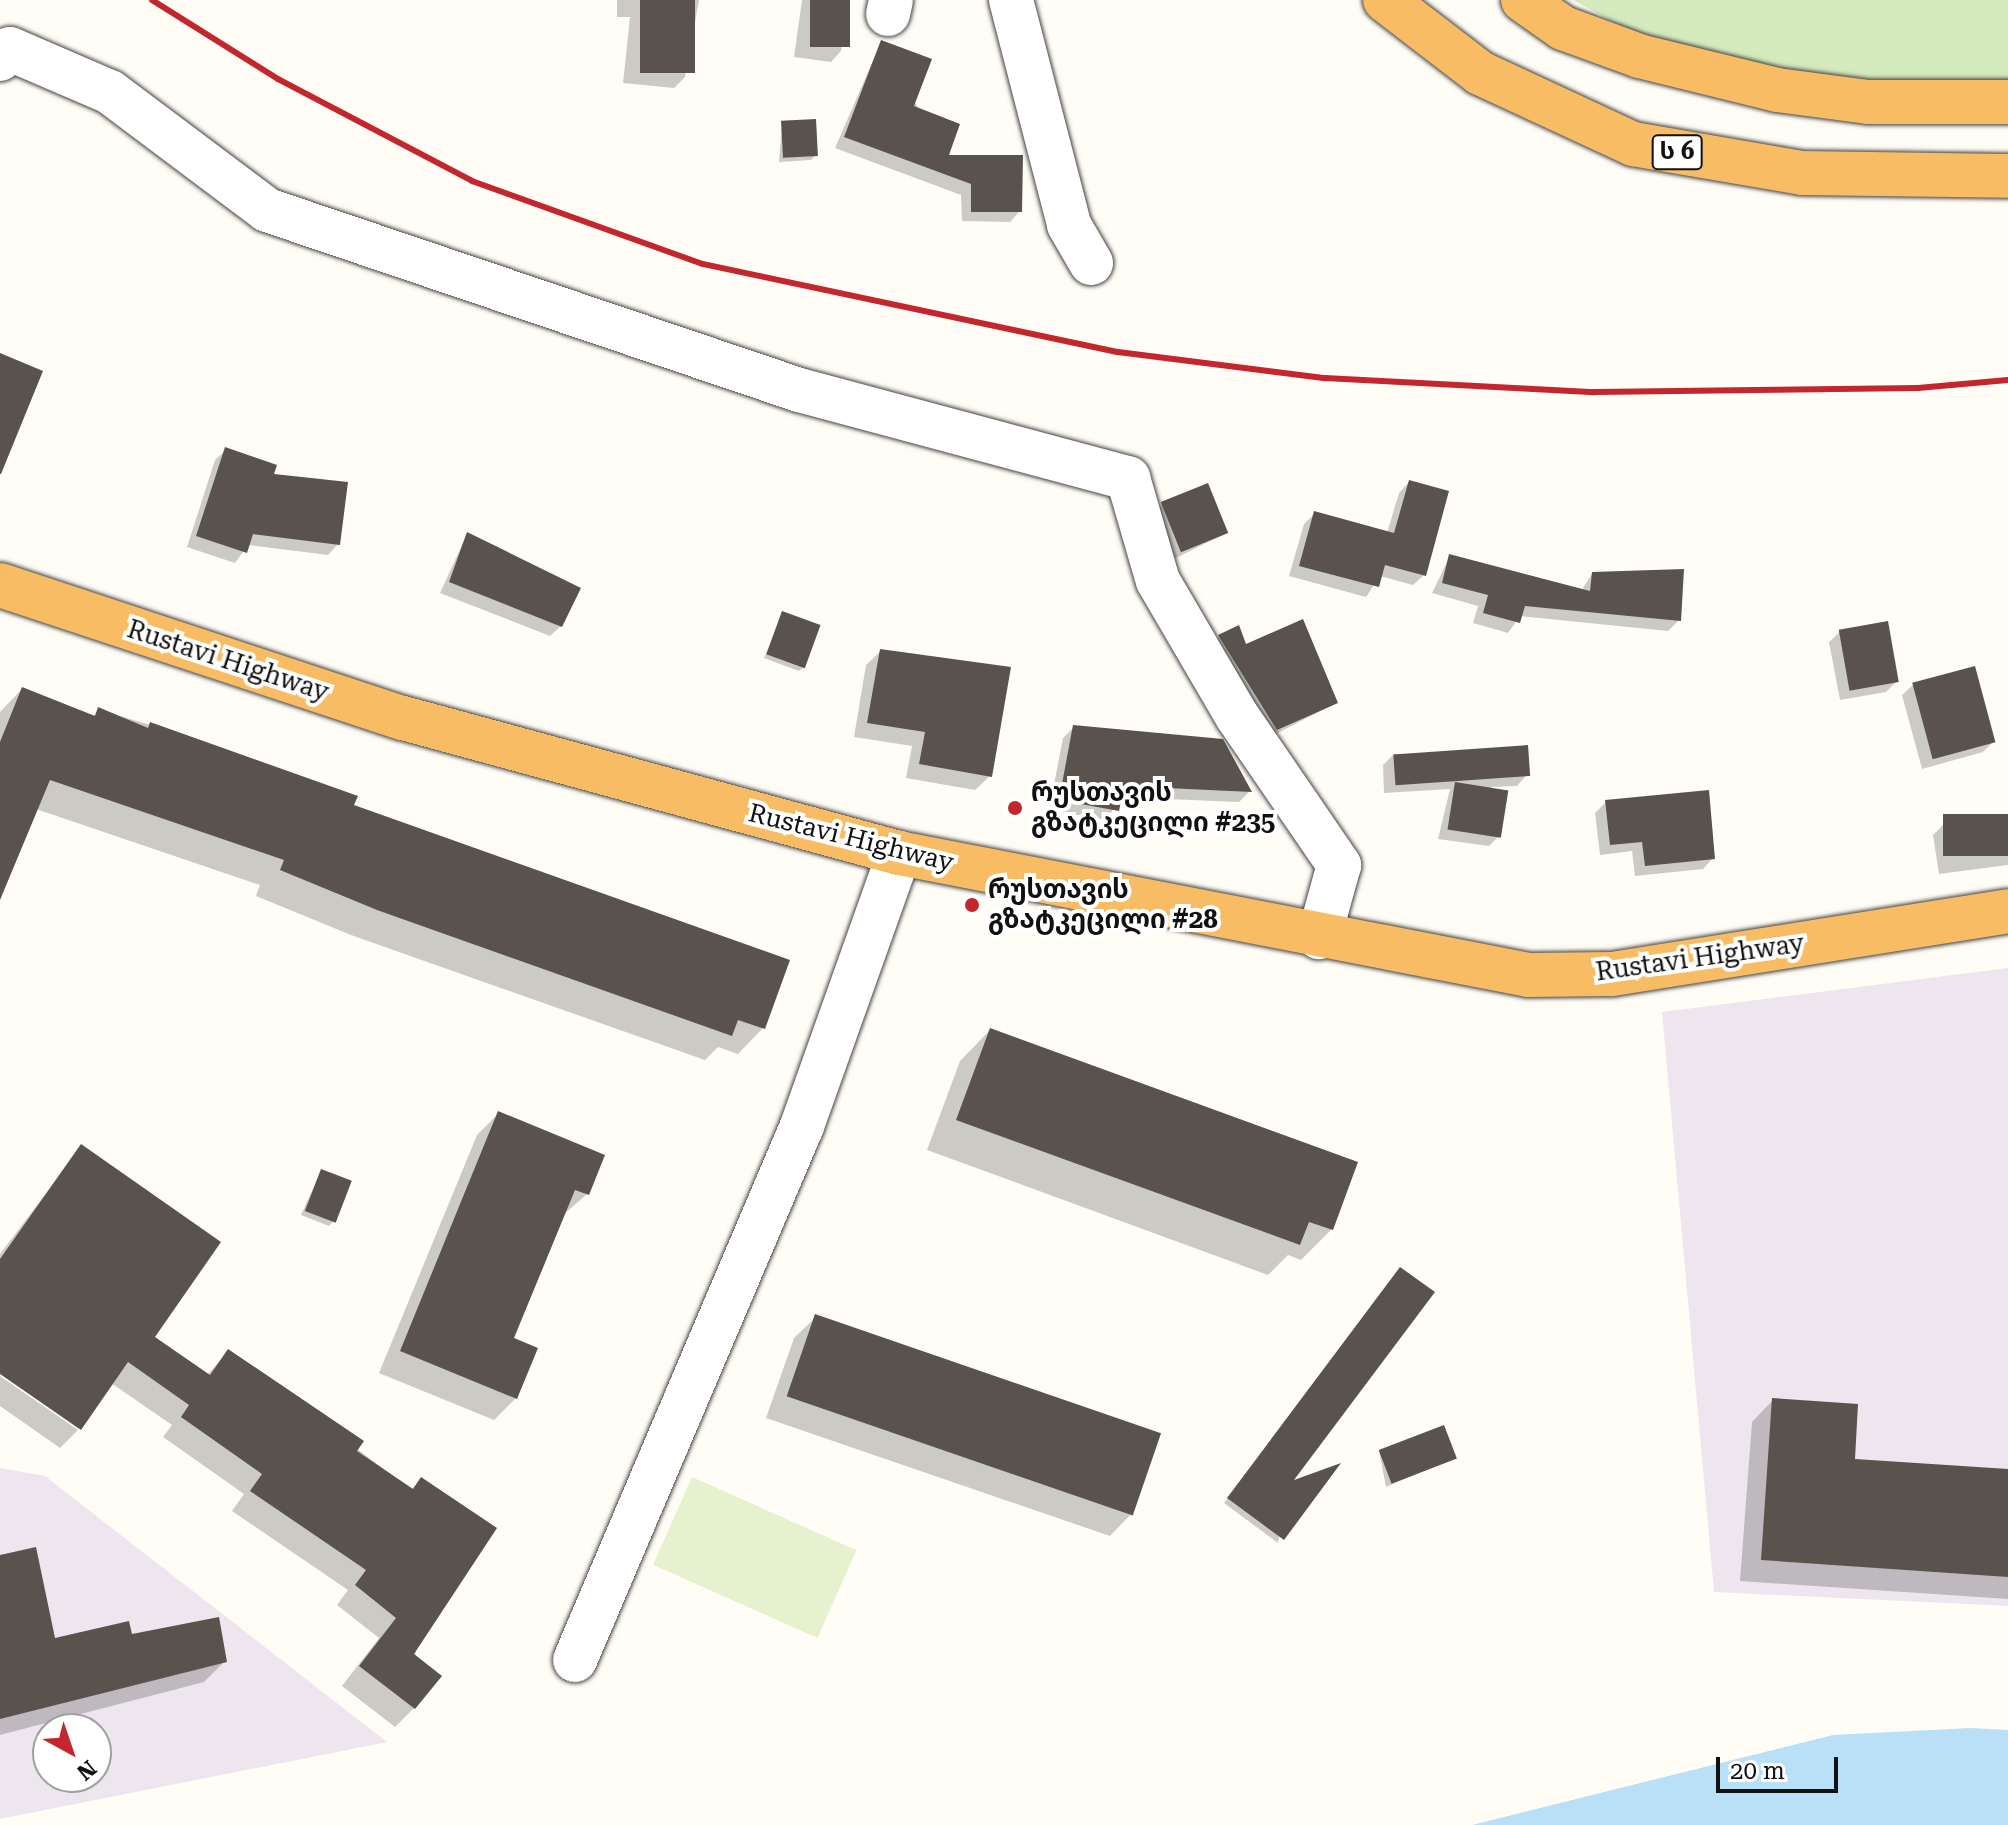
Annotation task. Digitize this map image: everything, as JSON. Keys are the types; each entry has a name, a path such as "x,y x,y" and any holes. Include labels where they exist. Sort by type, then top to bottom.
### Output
{"highway":[{"name":"ს 6","path":"1385,0 1480,73 1633,144 1802,173 2008,176"},
{"path":"1523,0 1563,28 1639,56 1777,90 1868,102 2008,102"},
{"name":"Rustavi Highway","path":"0,585 403,718 899,853 1319,937 1529,975 1612,974 2008,911"}],"street":[{"path":"1011,0 1069,225 1091,263"},
{"path":"0,59 10,49 110,92 267,210 799,390 1128,478 1158,581 1237,716 1339,865 1319,937"},
{"path":"575,1660 802,1126 899,853"}],"shaded area":[{"path":"2008,968 2008,1606 1714,1592 1662,1012"},
{"path":"0,1468 45,1476 387,1742 0,1819"}],"green space":[{"path":"1573,0 2008,0 2008,87 1838,82 1651,42"},
{"path":"692,1477 856,1550 817,1638 653,1565"}],"water":[{"path":"1970,1728 2008,1730 2008,1825 1472,1825 1833,1735"}],"building":[{"path":"640,0 695,0 695,73 640,73"},
{"path":"810,0 850,0 850,47 810,47"},
{"path":"881,40 932,59 914,106 960,124 949,155 1023,155 1022,212 971,212 971,184 844,137"},
{"path":"816,119 818,156 783,158 781,121"},
{"path":"0,353 43,371 1,474 0,474"},
{"path":"225,447 277,465 274,474 348,482 340,545 253,534 247,553 196,536"},
{"path":"1409,480 1449,491 1426,576 1385,565 1379,587 1299,566 1314,511 1394,533"},
{"path":"1208,483 1228,533 1181,552 1161,502"},
{"path":"467,532 581,588 562,627 449,582"},
{"path":"1449,554 1590,591 1592,572 1684,569 1681,621 1525,606 1520,623 1483,613 1488,595 1442,583"},
{"path":"782,611 821,625 805,668 766,654"},
{"path":"1303,619 1338,703 1277,730 1218,635 1239,625 1246,644"},
{"path":"1888,621 1899,682 1850,691 1839,630"},
{"path":"880,649 1011,667 992,777 919,764 925,732 867,723"},
{"path":"1975,666 1995,742 1933,759 1912,683"},
{"path":"22,687 95,716 98,707 148,728 150,722 358,796 354,805 790,960 765,1029 738,1020 732,1036 377,910 280,870 284,860 50,780 0,900 0,742"},
{"path":"1073,725 1223,739 1252,792 1124,786 1119,811 1059,800"},
{"path":"1528,745 1530,776 1395,785 1393,754"},
{"path":"1455,782 1508,790 1501,838 1447,829"},
{"path":"1709,790 1715,859 1645,866 1642,842 1610,845 1605,800"},
{"path":"1943,814 2008,814 2008,856 1943,856"},
{"path":"990,1028 1358,1162 1333,1230 1309,1222 1300,1245 956,1120"},
{"path":"498,1111 605,1155 589,1195 575,1190 514,1338 538,1348 517,1399 400,1351"},
{"path":"81,1144 221,1242 155,1337 210,1375 228,1349 364,1441 357,1451 413,1489 421,1477 497,1528 414,1654 442,1676 415,1709 359,1666 396,1618 355,1585 366,1570 250,1491 262,1474 181,1417 189,1405 128,1362 81,1430 0,1374 0,1259"},
{"path":"321,1169 352,1181 336,1223 305,1211"},
{"path":"1400,1267 1435,1292 1294,1480 1341,1463 1284,1540 1227,1498"},
{"path":"815,1314 1161,1433 1133,1515 787,1396"},
{"path":"1772,1398 1858,1404 1855,1459 2008,1469 2008,1577 1761,1560"},
{"path":"1444,1425 1457,1459 1392,1484 1379,1450"},
{"path":"36,1547 55,1638 129,1621 132,1634 219,1617 227,1662 0,1719 0,1555"}],"railway":[{"path":"152,0 278,79 472,181 703,264 1118,352 1325,378 1595,392 1918,388 2008,380"}],"place":[{"name":"რუსთავის გზატკეცილი #235","path":"1015,808"},
{"name":"რუსთავის გზატკეცილი #28","path":"972,905"}]}
